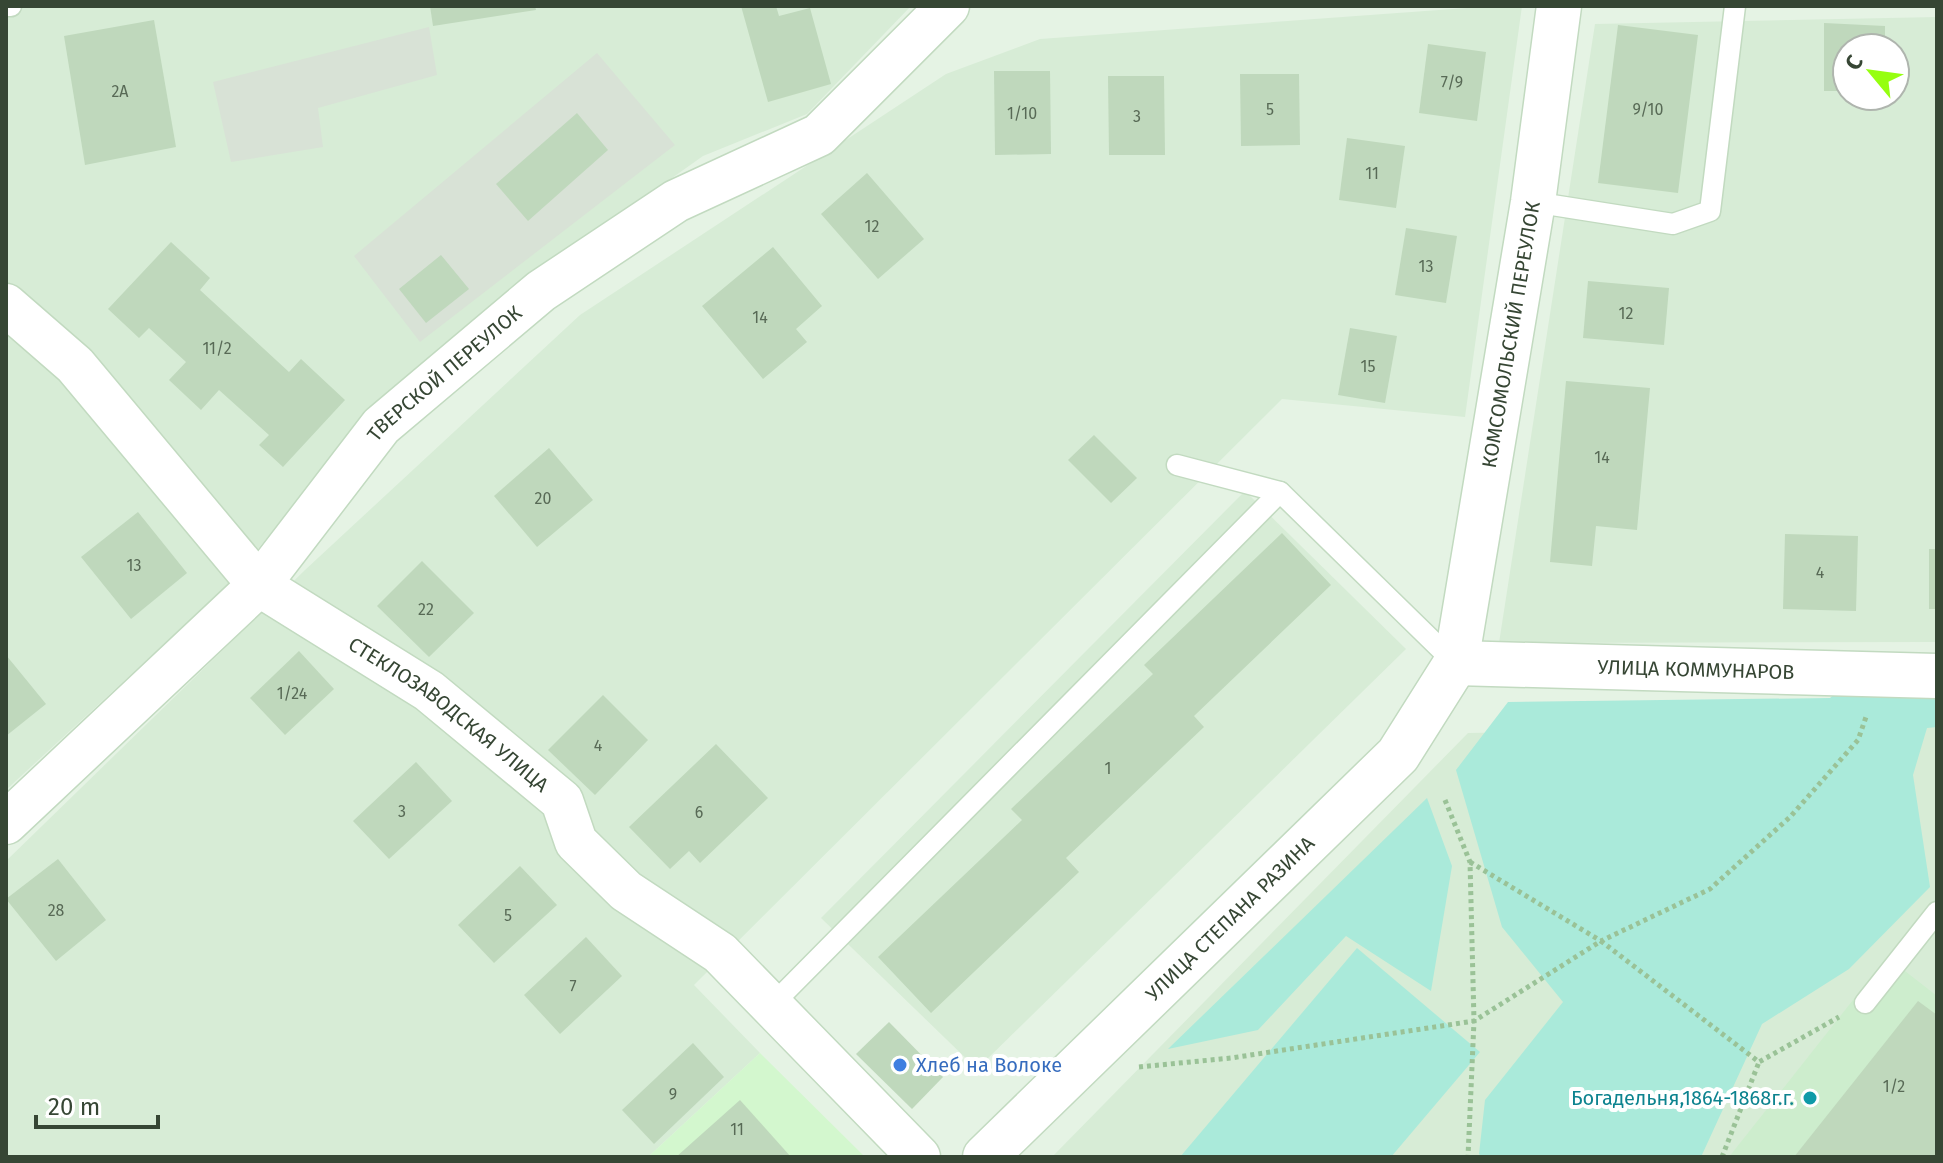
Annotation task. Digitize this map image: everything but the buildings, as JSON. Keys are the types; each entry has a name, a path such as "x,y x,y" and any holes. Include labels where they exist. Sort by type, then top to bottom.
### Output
{"street":[{"name":"ТВЕРСКОЙ ПЕРЕУЛОК","path":"6,823 259,585 381,426 541,291 676,201 819,135 949,6"},
{"name":"КОМСОМОЛЬСКИЙ ПЕРЕУЛОК","path":"1456,663 1533,202 1559,6"},
{"name":"СТЕКЛОЗАВОДСКАЯ УЛИЦА","path":"6,305 75,365 259,585 441,701 562,801 576,842 626,891 720,953 919,1157"},
{"name":"УЛИЦА КОММУНАРОВ","path":"1456,663 1937,676"},
{"name":"УЛИЦА СТЕПАНА РАЗИНА","path":"985,1157 1398,755 1456,663"}],"lane":[{"path":"1533,202 1673,224 1710,211 1735,6"},
{"path":"1177,465 1280,492 1456,663"},
{"path":"771,1006 1280,492"},
{"path":"1865,1003 1937,912"}],"path":[{"path":"1137,1067 1231,1058 1474,1021 1601,941 1710,889 1790,817 1858,740 1882,675"},
{"path":"1445,800 1470,862 1474,1021 1468,1157"},
{"path":"1470,862 1601,941 1759,1062"},
{"path":"1722,1157 1759,1062 1865,1003"}],"shaded area":[{"path":"6,6 911,6 807,114 703,156 531,278 372,409 231,582 6,790"},
{"path":"1522,6 1465,417 1282,399 694,985 760,1053 648,1157 6,1157 6,861 305,570 580,315 946,74 1040,39"},
{"path":"1937,17 1937,642 1499,643 1595,24"},
{"path":"429,27 437,75 318,108 323,147 231,162 213,82"},
{"path":"597,53 675,145 420,342 354,256"},
{"path":"1245,491 1406,649 977,1069 821,918"},
{"path":"1863,668 1937,673 1937,727 1927,728 1913,775 1930,887 1849,969 1762,1024 1701,1157 1482,1157 1479,1154 1485,1100 1563,1002 1502,927 1456,770 1508,702 1830,698"},
{"path":"1937,725 1937,1157 1052,1157 1468,733"},
{"path":"1427,798 1452,866 1431,991 1346,936 1258,1030 1168,1049"},
{"path":"1357,948 1480,1052 1391,1157 1180,1157"},
{"path":"1887,957 1937,996 1937,1157 1729,1157"},
{"path":"760,1053 865,1157 648,1157"}],"place":[{"name":"Хлеб на Волоке","path":"900,1065"},
{"name":"Богадельня,1864-1868г.г.","path":"1810,1098"}]}
